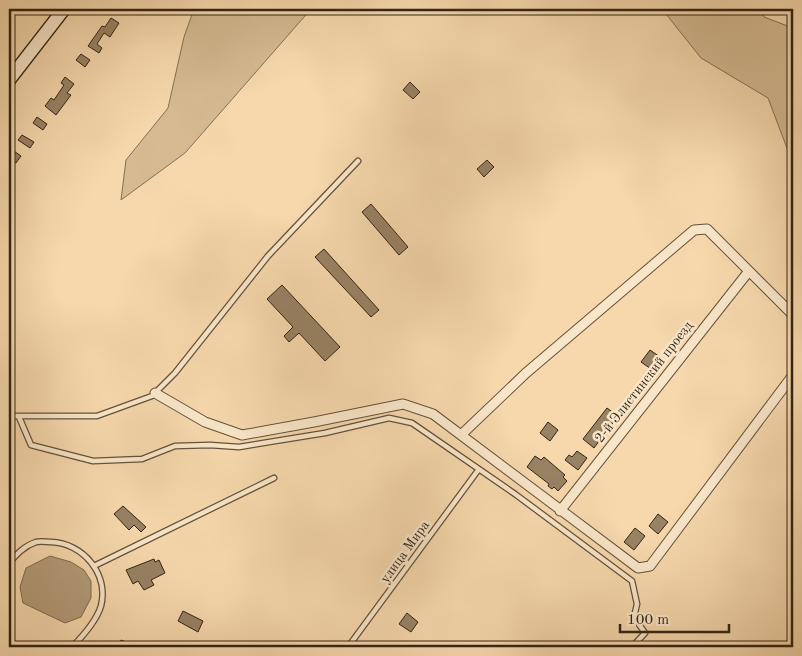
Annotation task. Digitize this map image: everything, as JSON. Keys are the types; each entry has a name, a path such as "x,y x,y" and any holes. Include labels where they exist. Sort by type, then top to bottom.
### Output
{"street":[{"path":"9,80 64,9"},
{"path":"461,435 526,372 694,230 707,230 793,315"},
{"name":"2-й Элистинский проезд","path":"560,511 749,271"},
{"path":"155,393 205,422 242,435 403,404 433,414 638,568 650,566 793,375"}],"lane":[{"path":"9,416 97,416 152,396 175,373 268,256 358,161"},
{"path":"19,417 31,445 93,461 142,459 176,446 210,445 240,447 325,433 389,418 412,423 479,469 632,581 638,604 634,618 645,633 632,647"},
{"name":"улица Мира","path":"348,647 479,469"},
{"path":"94,566 274,478"},
{"path":"9,563 20,551 37,542 58,542 75,547 94,566 102,587 101,606 93,622 72,647"}],"shaded area":[{"path":"194,9 311,9 185,153 121,200 126,160 168,108 184,37"},
{"path":"662,9 761,9 764,17 793,28 793,164 768,98 701,58"},
{"path":"50,556 71,562 84,570 91,581 91,598 81,617 65,623 23,603 20,587 26,568"}],"building":[{"path":"111,18 119,23 110,37 104,33 97,44 102,48 99,53 88,46 102,26 105,27"},
{"path":"81,54 90,60 85,67 76,60"},
{"path":"65,77 74,84 67,93 71,95 56,115 45,106 51,98 54,100 64,85 61,83"},
{"path":"410,82 420,92 413,99 403,90"},
{"path":"37,117 47,124 43,130 33,123"},
{"path":"22,135 34,142 30,148 18,140"},
{"path":"11,149 21,156 16,163 9,159"},
{"path":"487,160 494,167 484,177 477,169"},
{"path":"371,204 408,247 399,255 362,212"},
{"path":"324,249 379,310 371,317 315,257"},
{"path":"282,285 340,347 325,361 299,333 289,342 284,336 293,327 267,299"},
{"path":"650,350 663,359 654,371 641,362"},
{"path":"607,408 618,416 594,448 583,439"},
{"path":"548,422 558,430 550,441 540,433"},
{"path":"577,451 587,458 578,470 565,460 569,455 572,457"},
{"path":"535,456 541,460 544,457 565,475 563,477 567,481 558,491 554,487 552,489 548,486 549,484 527,467"},
{"path":"123,506 146,527 141,532 134,525 129,530 114,514"},
{"path":"658,514 668,522 658,534 649,526"},
{"path":"635,528 645,536 634,550 624,542"},
{"path":"154,559 155,562 159,560 165,573 151,580 154,585 144,590 138,581 133,584 126,570"},
{"path":"183,611 203,621 198,632 178,621"},
{"path":"407,613 418,622 411,632 399,624"},
{"path":"121,640 138,647 118,647"}]}
